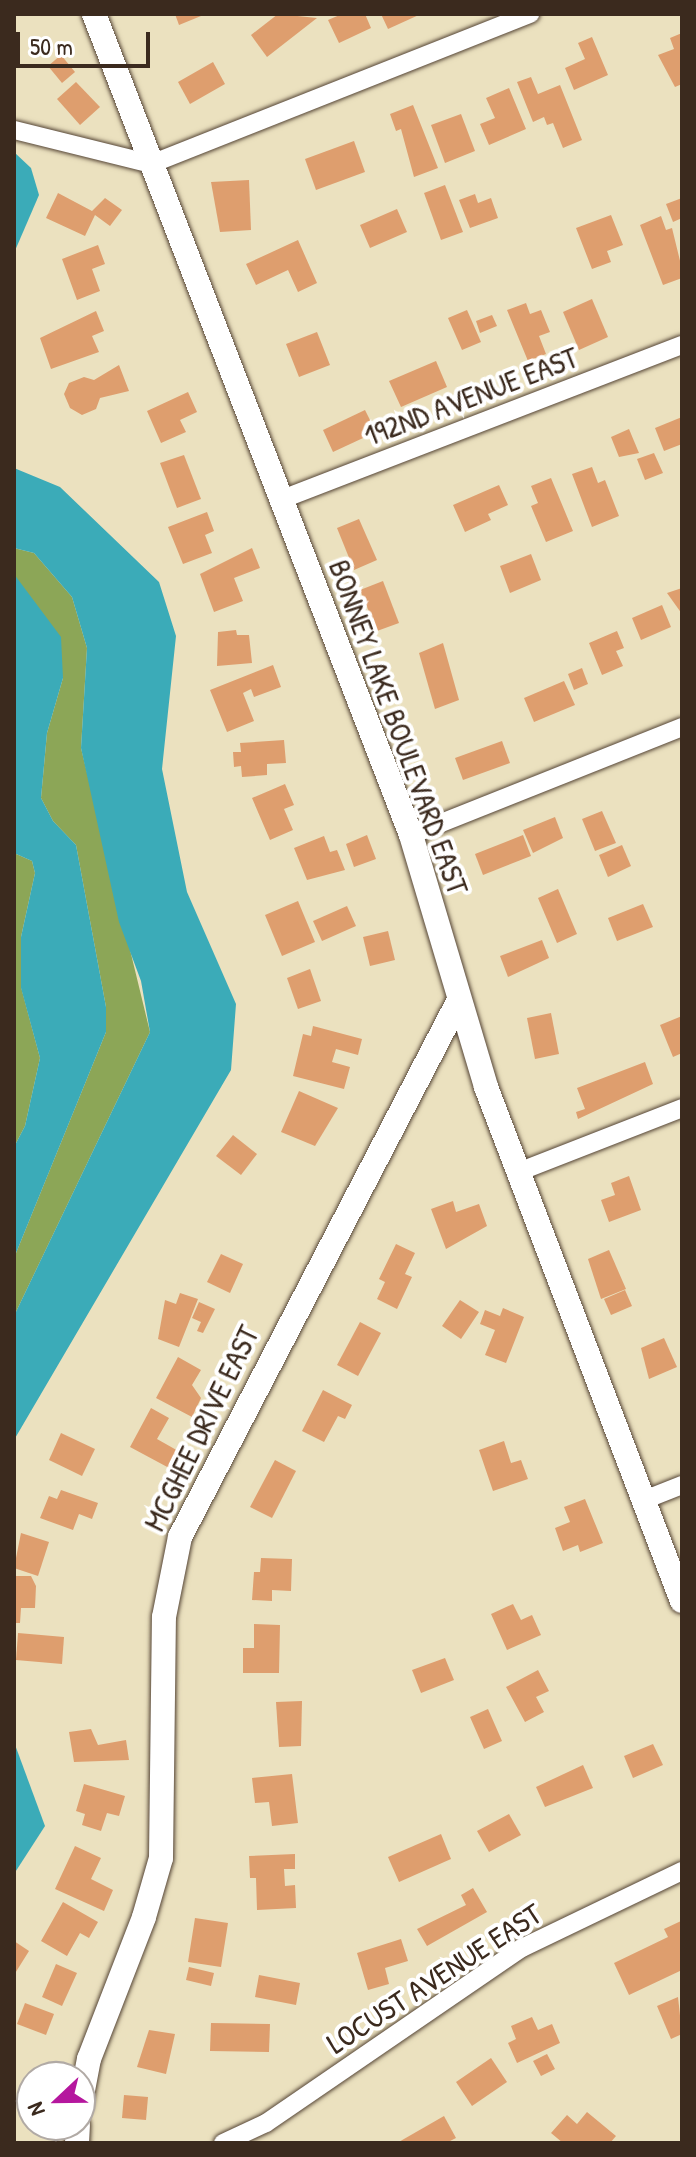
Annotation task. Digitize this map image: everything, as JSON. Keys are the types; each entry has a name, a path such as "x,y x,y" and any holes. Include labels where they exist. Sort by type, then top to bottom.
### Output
{"street":[{"name":"BONNEY LAKE BOULEVARD EAST","path":"94,14 411,835 459,1000 518,1172 682,1601"},
{"path":"14,130 151,164 530,14"},
{"name":"192ND AVENUE EAST","path":"280,500 682,345"},
{"path":"411,835 682,727"},
{"name":"MCGHEE DRIVE EAST","path":"89,2061 144,1917 161,1858 164,1617 180,1537 459,1000"},
{"path":"518,1172 682,1108"},
{"path":"644,1500 682,1485"},
{"name":"LOCUST AVENUE EAST","path":"223,2143 266,2123 522,1948 682,1871"}],"green space":[{"path":"14,548 34,553 72,597 87,648 81,748 150,1032 14,1316 14,1258 106,1032 106,1007 76,845 53,821 41,798 47,733 63,678 14,574"},
{"path":"14,853 32,861 35,873 21,937 21,987 40,1058 25,1126 14,1147"}],"water":[{"path":"14,152 31,168 39,195 14,253"},
{"path":"14,468 60,487 159,582 176,636 162,769 187,892 236,1004 231,1070 14,1440 14,1316 150,1032 141,981 119,922 81,748 87,648 72,597 34,553 14,548"},
{"path":"14,574 61,637 63,678 47,733 41,798 53,821 76,845 106,1007 106,1032 14,1258 14,1147 25,1126 40,1058 21,988 21,937 35,873 32,861 14,853"},
{"path":"14,1742 45,1826 14,1874"}],"building":[{"path":"175,14 200,14 201,16 179,25"},
{"path":"278,14 317,18 267,57 251,35"},
{"path":"342,14 365,14 371,28 339,43 328,20"},
{"path":"381,14 421,14 388,29"},
{"path":"682,33 682,84 675,87 658,55 674,49 670,38"},
{"path":"592,37 608,75 574,90 565,68 585,59 578,43"},
{"path":"61,55 75,72 62,83 48,66"},
{"path":"213,62 225,84 190,104 178,82"},
{"path":"531,77 538,94 560,85 582,140 563,148 553,123 547,125 544,117 533,122 517,82"},
{"path":"76,82 100,107 80,125 57,99"},
{"path":"509,88 526,129 489,145 480,124 495,118 486,98"},
{"path":"413,105 438,168 414,177 401,129 396,131 390,114"},
{"path":"461,114 475,151 445,163 431,125"},
{"path":"354,141 365,172 316,190 305,159"},
{"path":"249,180 251,230 220,232 211,182"},
{"path":"445,185 463,232 441,240 424,193"},
{"path":"58,193 92,211 105,198 122,210 110,226 95,215 85,236 46,218"},
{"path":"475,194 478,203 491,198 498,218 470,228 459,200"},
{"path":"682,198 682,218 673,222 666,204"},
{"path":"397,209 407,232 370,248 360,225"},
{"path":"611,215 623,245 607,251 611,262 592,269 576,228"},
{"path":"661,216 666,230 672,228 682,269 682,278 663,285 640,225"},
{"path":"298,240 317,283 298,292 288,270 256,285 246,264"},
{"path":"98,245 105,264 92,269 100,291 77,300 62,259"},
{"path":"592,299 608,337 579,350 563,312"},
{"path":"526,303 530,314 541,310 550,332 539,336 546,354 528,361 507,310"},
{"path":"467,310 481,342 462,350 448,318"},
{"path":"96,311 104,331 92,336 99,352 51,369 40,338"},
{"path":"492,315 497,326 480,333 476,321"},
{"path":"317,332 330,365 299,377 286,344"},
{"path":"436,361 447,387 401,407 389,381"},
{"path":"119,365 129,391 100,398 96,409 82,415 70,408 64,394 69,383 84,377 94,380"},
{"path":"188,392 197,412 180,420 186,432 161,443 147,411"},
{"path":"365,410 376,432 333,452 323,430"},
{"path":"682,417 682,444 664,451 655,428"},
{"path":"629,429 639,453 619,457 611,437"},
{"path":"654,453 663,473 645,480 637,459"},
{"path":"184,455 201,499 177,508 160,463"},
{"path":"592,467 598,483 605,480 619,516 592,527 572,474"},
{"path":"551,478 573,531 546,542 531,506 538,503 531,486"},
{"path":"499,485 508,505 488,514 491,520 465,532 453,505"},
{"path":"207,512 214,531 205,535 212,553 183,564 168,527"},
{"path":"359,519 377,560 354,570 337,528"},
{"path":"252,548 260,568 234,578 243,601 214,612 200,574"},
{"path":"531,554 541,580 510,593 500,566"},
{"path":"383,581 399,623 377,631 360,590"},
{"path":"682,588 682,614 667,593"},
{"path":"662,605 671,627 641,640 632,618"},
{"path":"236,630 237,635 249,635 252,663 217,666 218,632"},
{"path":"617,631 624,648 616,651 623,666 602,675 589,643"},
{"path":"443,643 459,700 435,709 419,653"},
{"path":"273,665 281,687 254,697 251,689 243,693 254,721 227,732 210,690"},
{"path":"582,668 588,684 574,690 568,674"},
{"path":"564,681 575,705 534,722 524,698"},
{"path":"284,740 286,763 267,764 267,775 242,777 241,766 234,767 233,752 241,752 240,743"},
{"path":"502,741 510,763 463,780 455,758"},
{"path":"285,784 294,805 284,809 293,830 270,840 252,798"},
{"path":"602,811 616,843 595,851 582,819"},
{"path":"555,817 563,838 533,853 523,830"},
{"path":"367,835 376,859 354,867 346,844"},
{"path":"523,835 531,856 483,875 475,854"},
{"path":"324,836 330,852 337,850 345,870 307,880 294,848"},
{"path":"622,845 631,866 608,877 599,855"},
{"path":"558,889 577,934 557,943 538,898"},
{"path":"298,901 315,942 282,956 265,915"},
{"path":"643,904 653,927 617,941 608,918"},
{"path":"347,906 356,926 322,941 313,921"},
{"path":"388,931 395,960 370,966 363,937"},
{"path":"542,940 549,958 508,977 500,956"},
{"path":"310,969 321,1001 298,1009 287,978"},
{"path":"551,1013 559,1054 535,1059 527,1018"},
{"path":"682,1016 682,1053 673,1057 660,1025"},
{"path":"313,1026 362,1039 358,1055 336,1049 332,1062 350,1067 344,1089 293,1076 303,1034 311,1036"},
{"path":"645,1062 653,1084 578,1119 576,1112 585,1109 577,1088"},
{"path":"299,1091 338,1108 315,1146 281,1132"},
{"path":"233,1135 257,1154 241,1175 216,1156"},
{"path":"629,1176 641,1210 609,1222 601,1200 615,1195 611,1183"},
{"path":"453,1201 456,1212 479,1204 487,1226 446,1249 431,1209"},
{"path":"396,1244 415,1253 405,1274 412,1277 397,1309 377,1299 385,1282 379,1279"},
{"path":"609,1250 626,1289 601,1299 588,1259"},
{"path":"221,1254 243,1264 230,1293 207,1282"},
{"path":"625,1290 632,1306 611,1315 604,1299"},
{"path":"180,1293 198,1299 179,1347 158,1339 165,1300 176,1304"},
{"path":"460,1300 479,1312 461,1339 442,1326"},
{"path":"199,1302 215,1309 203,1333 197,1331 201,1322 192,1318"},
{"path":"503,1308 524,1317 506,1363 485,1355 495,1330 480,1324 485,1310 500,1316"},
{"path":"360,1322 381,1333 358,1376 337,1365"},
{"path":"664,1338 677,1367 649,1379 641,1348"},
{"path":"178,1357 201,1370 192,1385 201,1398 192,1417 156,1398"},
{"path":"323,1390 352,1405 345,1419 338,1416 324,1442 302,1431"},
{"path":"151,1408 169,1418 157,1439 180,1452 171,1469 130,1447"},
{"path":"61,1433 95,1449 82,1476 49,1460"},
{"path":"504,1441 511,1463 521,1460 528,1479 493,1491 479,1450"},
{"path":"275,1460 296,1471 272,1518 250,1507"},
{"path":"61,1490 98,1503 92,1519 79,1514 73,1530 40,1518 49,1496 57,1499"},
{"path":"585,1499 603,1543 580,1552 578,1545 563,1551 555,1528 570,1522 564,1507"},
{"path":"21,1533 49,1542 38,1576 14,1568"},
{"path":"261,1558 292,1559 291,1591 272,1590 272,1601 252,1600 254,1572 260,1572"},
{"path":"14,1576 31,1576 36,1586 35,1608 21,1608 20,1623 14,1623"},
{"path":"513,1604 521,1620 532,1615 541,1635 507,1650 491,1614"},
{"path":"254,1624 280,1625 279,1673 243,1673 243,1648 254,1648"},
{"path":"18,1633 64,1637 62,1664 16,1660"},
{"path":"445,1658 454,1680 421,1693 412,1670"},
{"path":"538,1670 549,1691 536,1697 544,1712 525,1722 506,1687"},
{"path":"302,1701 301,1746 279,1747 276,1702"},
{"path":"488,1709 502,1741 484,1749 470,1717"},
{"path":"91,1729 98,1745 126,1740 129,1760 74,1762 69,1732"},
{"path":"653,1744 663,1765 633,1778 624,1756"},
{"path":"583,1765 593,1788 545,1807 536,1787"},
{"path":"292,1774 298,1823 272,1826 269,1802 255,1803 252,1778"},
{"path":"84,1784 125,1796 119,1816 107,1813 101,1831 82,1825 85,1814 76,1811"},
{"path":"509,1814 521,1835 489,1852 477,1831"},
{"path":"441,1834 451,1859 399,1882 388,1857"},
{"path":"75,1846 101,1858 91,1879 113,1890 104,1911 55,1889"},
{"path":"295,1854 295,1869 284,1869 285,1886 295,1885 296,1908 257,1910 256,1878 250,1878 249,1856"},
{"path":"473,1888 487,1912 427,1946 417,1929 466,1905 461,1895"},
{"path":"63,1902 98,1922 89,1938 80,1933 67,1956 41,1941"},
{"path":"195,1918 228,1923 221,1967 188,1962"},
{"path":"681,1921 682,1970 629,1995 614,1963 668,1937 664,1929"},
{"path":"401,1939 408,1961 385,1968 389,1984 368,1990 357,1953"},
{"path":"14,1941 29,1951 14,1975"},
{"path":"56,1964 77,1973 62,2006 42,1997"},
{"path":"189,1967 214,1973 211,1986 186,1980"},
{"path":"259,1975 300,1983 296,2005 255,1997"},
{"path":"678,1997 682,2034 671,2039 657,2006"},
{"path":"25,2003 54,2014 46,2035 17,2024"},
{"path":"532,2017 538,2030 552,2024 560,2043 517,2063 508,2043 516,2039 511,2026"},
{"path":"211,2023 270,2024 269,2052 210,2051"},
{"path":"149,2030 175,2034 166,2074 137,2067"},
{"path":"547,2054 555,2069 541,2076 533,2061"},
{"path":"491,2058 507,2082 472,2106 456,2082"},
{"path":"124,2095 148,2097 146,2120 122,2118"},
{"path":"587,2112 616,2136 610,2143 563,2143 551,2133 567,2115 577,2124"},
{"path":"444,2116 456,2138 446,2143 397,2143"}]}
